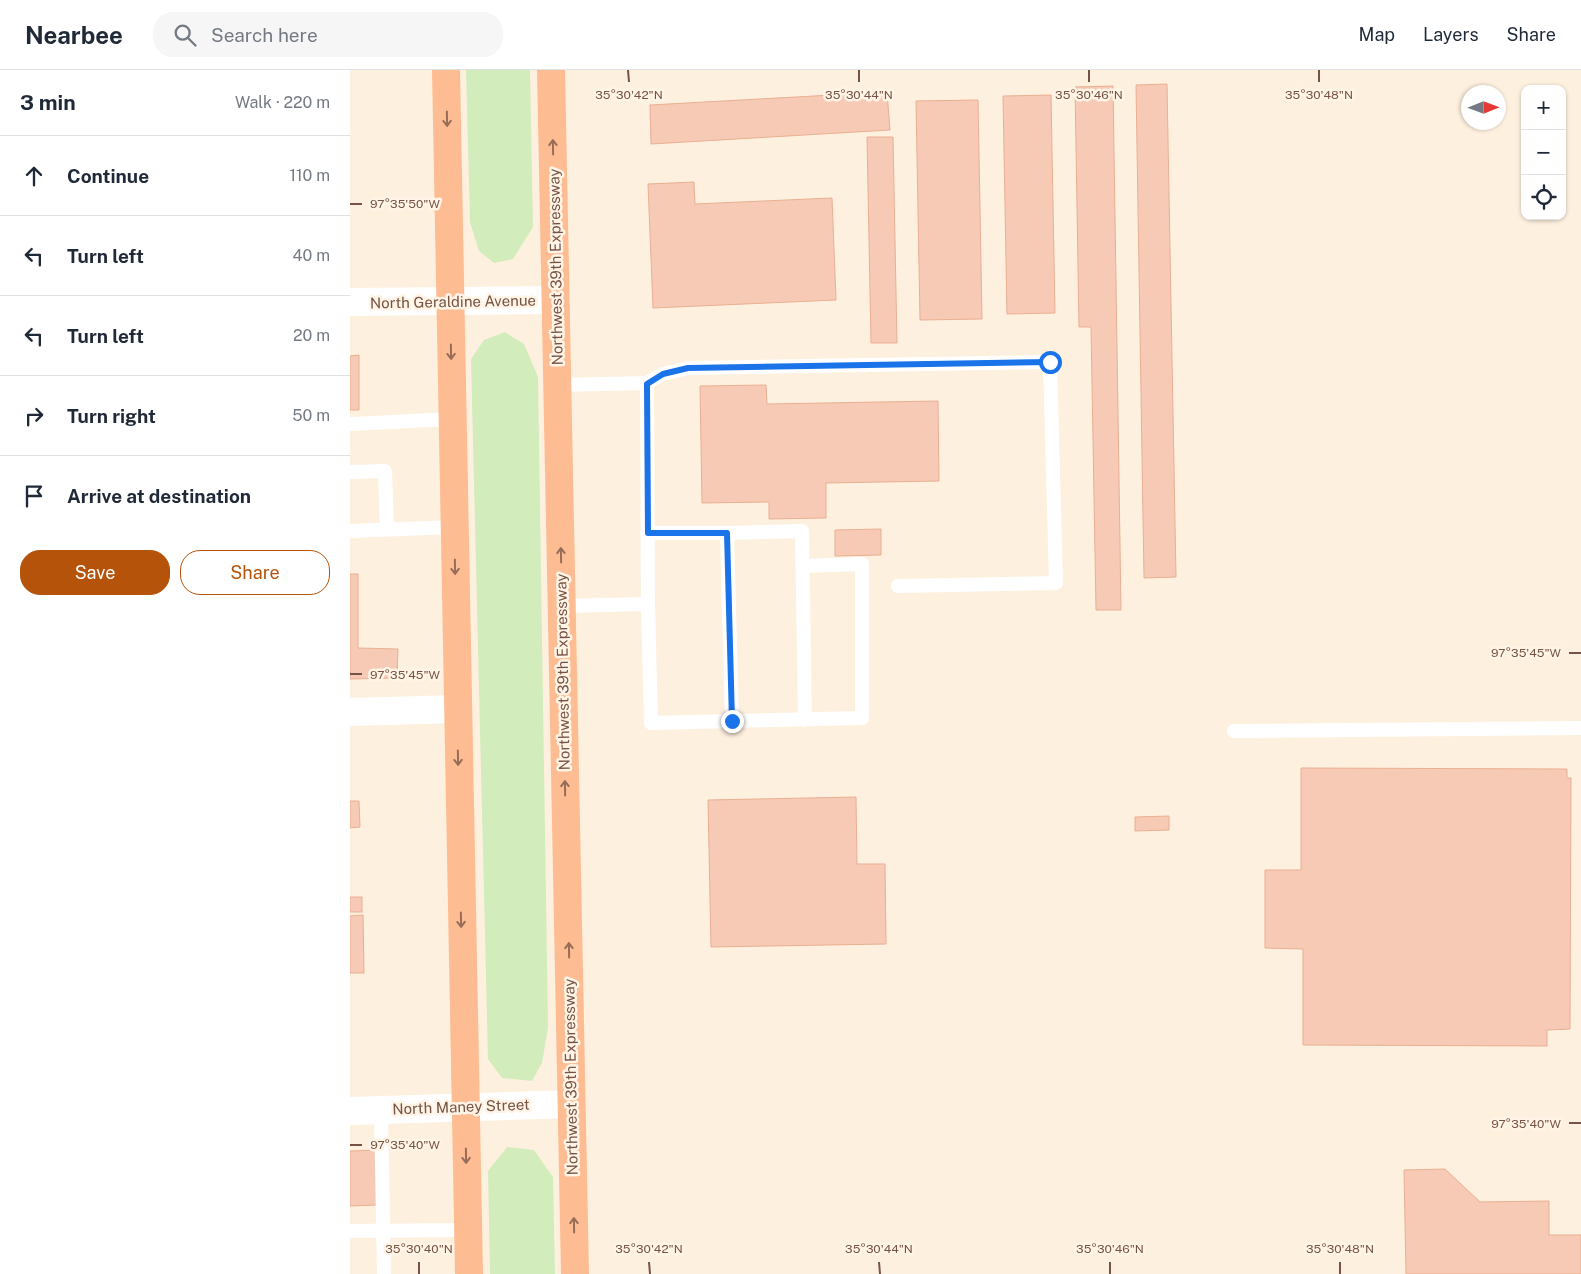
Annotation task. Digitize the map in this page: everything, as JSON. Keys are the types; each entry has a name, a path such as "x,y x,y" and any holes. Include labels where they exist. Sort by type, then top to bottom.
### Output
{"highway":[{"path":"446,70 469,1274"},
{"name":"Northwest 39th Expressway","path":"551,70 575,1274"}],"street":[{"name":"North Geraldine Avenue","path":"350,302 451,303 556,300"},
{"path":"350,712 458,709"},
{"name":"North Maney Street","path":"350,1111 571,1104"}],"lane":[{"path":"558,385 647,384 663,374 688,368 1050,362 1056,583 898,586"},
{"path":"647,384 648,604 651,723 862,718 862,564 803,566"},
{"path":"350,424 452,419"},
{"path":"350,472 385,471 387,529"},
{"path":"350,530 454,527"},
{"path":"648,533 802,532 805,720"},
{"path":"727,533 732,721"},
{"path":"562,606 648,604"},
{"path":"1234,730 1581,728"},
{"path":"381,1110 384,1274"},
{"path":"350,1231 468,1230"}],"green space":[{"path":"466,70 530,70 533,227 513,259 494,263 479,251 470,222"},
{"path":"505,332 524,344 538,377 548,1028 542,1063 532,1081 502,1078 488,1059 471,359 484,340"},
{"path":"507,1147 534,1150 553,1177 555,1274 490,1274 488,1171"}],"building":[{"path":"1167,84 1176,577 1144,578 1136,85"},
{"path":"1113,86 1121,610 1096,610 1091,327 1079,327 1075,87"},
{"path":"887,92 890,130 651,144 650,105"},
{"path":"1051,95 1055,313 1007,314 1003,96"},
{"path":"978,100 982,319 920,320 916,101"},
{"path":"867,137 893,137 897,343 871,343"},
{"path":"694,182 695,204 832,198 836,300 653,308 648,184"},
{"path":"359,355 359,410 350,410 350,356"},
{"path":"766,385 767,404 938,401 939,481 826,483 826,518 769,519 769,502 702,503 700,386"},
{"path":"881,529 881,555 835,556 835,530"},
{"path":"350,574 358,574 358,648 398,649 397,678 350,679"},
{"path":"1301,768 1567,769 1567,778 1571,778 1570,1029 1547,1030 1547,1046 1303,1045 1303,949 1265,948 1265,870 1301,870"},
{"path":"856,797 857,864 885,864 886,944 711,947 708,800"},
{"path":"350,801 359,801 360,827 350,828"},
{"path":"1169,816 1169,830 1135,831 1135,817"},
{"path":"350,897 362,897 362,912 350,912"},
{"path":"363,915 364,973 350,973 350,916"},
{"path":"377,1150 378,1205 350,1206 350,1151"},
{"path":"1445,1169 1480,1202 1549,1201 1549,1235 1581,1235 1581,1274 1406,1274 1404,1170"}],"route":[{"path":"732,721 727,533 648,533 647,384 663,374 688,368 1050,362"}]}
